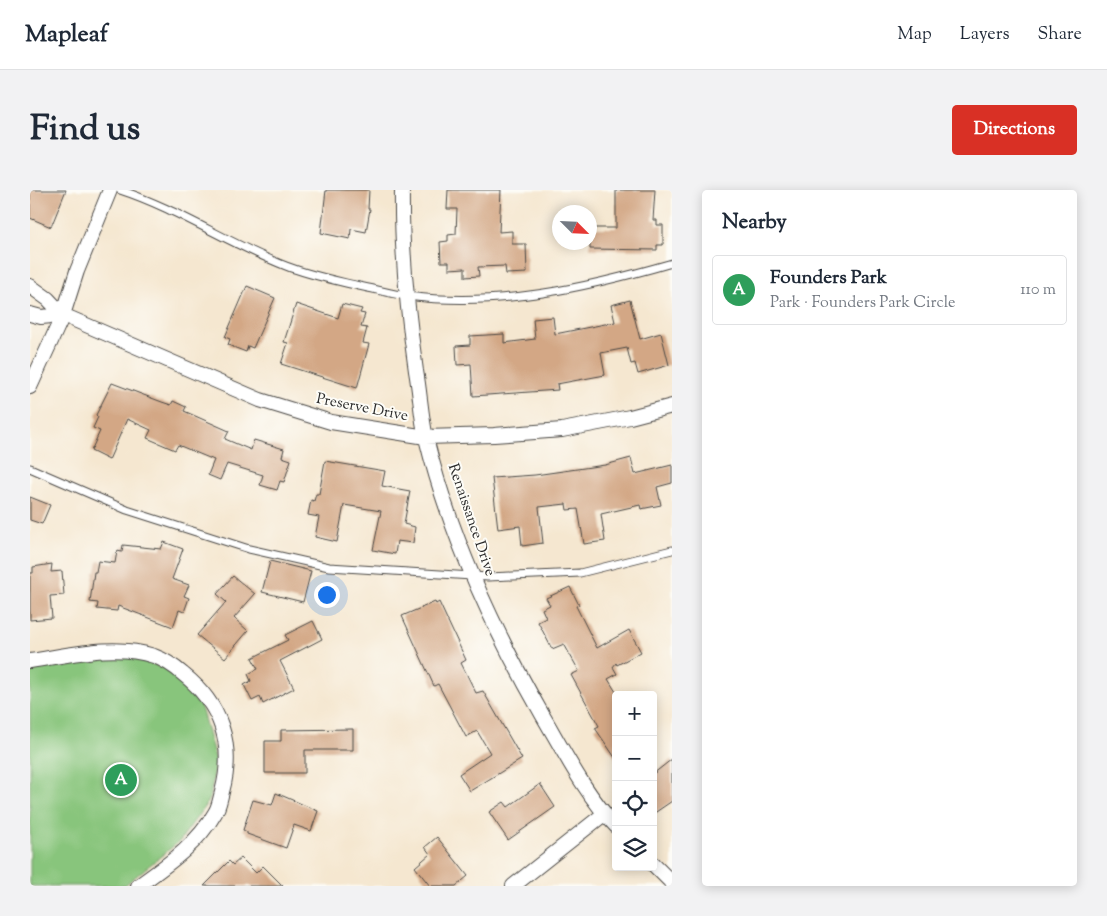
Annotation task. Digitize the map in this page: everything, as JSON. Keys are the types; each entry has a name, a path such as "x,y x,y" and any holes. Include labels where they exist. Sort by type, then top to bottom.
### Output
{"street":[{"path":"30,387 63,315 77,271 110,190"},
{"name":"Renaissance Drive","path":"402,190 401,246 405,296 426,437 449,514 473,578 506,652 558,741 604,814 612,822"},
{"name":"Preserve Drive","path":"30,286 48,299 63,315 260,400 331,422 426,437 494,435 562,430 630,418 672,406"},
{"name":"Preserve Drive","path":"30,314 41,316 63,315"},
{"path":"30,662 94,651 131,651 155,656 174,666 194,683 213,704 223,730 228,759 216,812 184,852 138,886"},
{"path":"513,886 604,814"},
{"path":"657,868 672,883"}],"lane":[{"path":"120,190 166,208 244,248 286,266 330,279 405,296 480,300 536,295 625,277 672,263"},
{"path":"30,468 127,510 249,549 329,567 429,572 473,578 580,572 672,550"}],"green space":[{"path":"121,653 167,669 201,707 216,761 210,799 180,841 124,886 30,886 30,665"}],"building":[{"path":"30,190 66,190 51,227 30,218"},
{"path":"326,190 369,190 368,209 370,209 366,232 351,229 350,239 321,233"},
{"path":"448,190 501,190 499,232 512,231 512,244 526,244 527,273 506,274 505,266 478,267 479,276 465,277 465,268 449,269 449,262 441,262 440,242 448,241 448,235 456,234 457,209 447,209"},
{"path":"616,190 655,190 653,220 657,220 657,225 663,225 663,245 657,245 657,250 597,249 597,228 616,228"},
{"path":"247,286 275,298 253,348 248,346 246,352 228,345 230,339 225,337"},
{"path":"630,300 640,339 661,333 669,365 638,374 635,363 631,364 627,348 601,353 605,375 557,384 558,390 473,396 471,364 457,365 456,346 470,345 470,336 504,334 504,343 535,339 533,319 553,317 555,334 615,322 611,305"},
{"path":"296,304 338,318 342,304 362,309 360,313 365,314 361,327 367,328 363,343 369,344 357,388 281,364 288,343 284,342"},
{"path":"112,383 171,405 173,401 186,407 184,411 229,431 225,439 251,450 254,440 284,449 282,457 291,460 284,482 280,481 277,490 260,485 263,475 227,464 220,480 208,475 214,460 178,445 175,450 147,438 151,430 127,419 109,460 91,451 100,431 93,428 98,417 96,415"},
{"path":"631,458 635,474 672,465 672,483 657,487 661,505 641,509 640,505 601,514 605,541 584,544 578,509 567,510 566,504 539,507 543,543 522,546 520,526 498,529 492,478 535,475 605,465"},
{"path":"325,461 385,471 382,486 410,491 404,524 415,527 413,543 397,541 395,554 373,550 381,511 344,505 337,542 315,537 319,517 308,515 311,500 314,501 316,494 319,494"},
{"path":"30,497 50,505 42,524 30,520"},
{"path":"164,542 183,549 172,579 189,585 184,596 189,598 184,612 179,610 173,627 118,606 117,611 97,609 98,603 90,602 94,572 96,572 98,561 115,563 117,551 122,552 123,545 161,549"},
{"path":"270,561 311,571 303,602 262,592"},
{"path":"52,564 51,572 62,571 64,595 50,596 52,618 30,620 30,573 33,573 33,567"},
{"path":"233,576 255,594 234,618 248,631 225,658 197,635 226,602 217,594"},
{"path":"570,587 579,605 576,606 597,648 629,630 641,652 617,665 616,663 613,667 617,674 608,679 615,691 612,691 612,753 595,728 599,726 571,675 579,671 564,644 552,649 538,622 546,618 542,609 550,605 546,598"},
{"path":"435,602 436,604 439,602 466,660 461,663 476,693 483,691 522,759 470,791 459,774 490,753 477,731 466,737 438,684 434,686 402,616"},
{"path":"313,621 322,639 280,661 294,688 263,704 260,697 252,701 244,685 251,681 248,674 258,669 252,658 288,640 285,635"},
{"path":"353,729 353,750 305,750 305,773 265,773 265,741 281,741 281,730"},
{"path":"672,759 672,801 657,811 657,781 657,771"},
{"path":"540,784 555,807 508,840 489,812 504,802 508,807"},
{"path":"276,793 318,811 311,831 294,825 286,848 247,834 243,830 253,800 272,805"},
{"path":"437,837 468,876 456,886 430,886 415,867 430,854 425,847"},
{"path":"241,858 256,873 263,866 283,886 204,886 229,861 233,865"}],"place":[{"name":"Founders Park","path":"121,780"}]}
